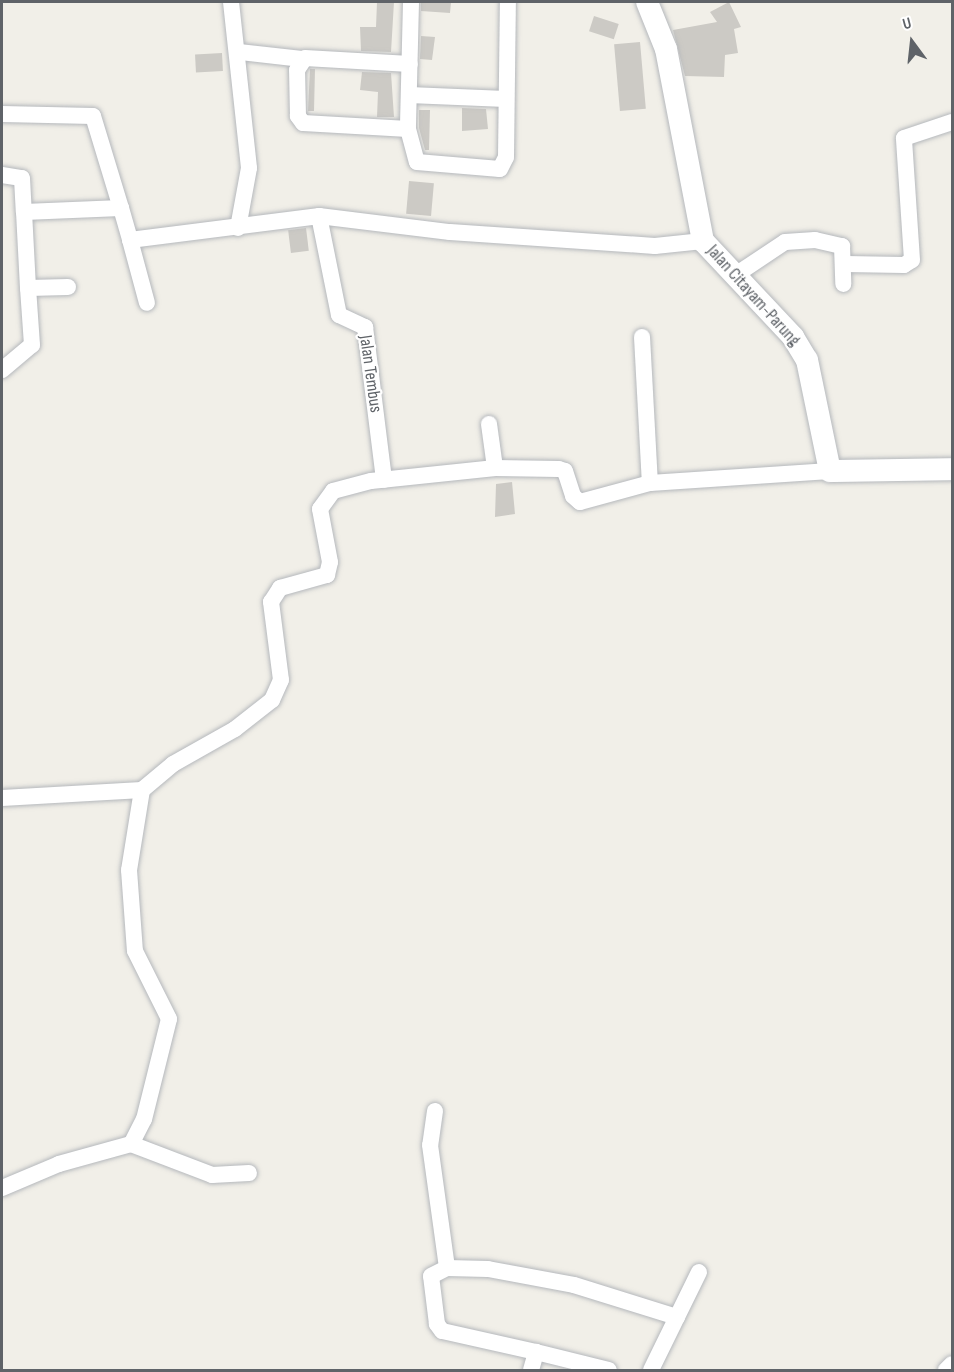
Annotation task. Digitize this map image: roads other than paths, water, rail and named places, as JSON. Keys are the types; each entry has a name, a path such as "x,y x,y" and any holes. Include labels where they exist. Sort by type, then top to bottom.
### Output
{"main road":[{"name":"Jalan Citayam-Parung","path":"647,2 666,49 703,241 793,337 813,371 830,471"},
{"path":"830,471 952,469"}],"street":[{"path":"231,2 249,168 238,228"},
{"path":"411,2 408,129 420,165 500,169 506,157 508,2"},
{"path":"240,52 301,59 410,64"},
{"path":"301,59 298,116 303,123 408,129"},
{"path":"409,95 506,99"},
{"path":"2,114 93,116 147,303"},
{"path":"846,264 904,265 912,260 904,138 952,122"},
{"path":"2,175 22,178 32,345 2,370"},
{"path":"24,212 121,208"},
{"path":"130,240 172,231 238,228 318,216 619,244 662,246 703,241"},
{"name":"Jalan Tembus","path":"318,216 339,315 365,327 384,480"},
{"path":"734,276 774,247 794,240 837,243 846,264 843,285"},
{"path":"28,288 68,287"},
{"path":"642,337 650,483"},
{"path":"489,424 495,468"},
{"path":"2,798 142,790 173,764 235,729 272,700 280,680 272,597 280,588 327,575 330,562 320,515 328,495 384,480 495,468 562,470 573,496 580,502 650,483 830,471"},
{"path":"131,1144 144,1119 169,1019 135,951 129,870 142,790"},
{"path":"435,1111 430,1145 447,1268"},
{"path":"2,1188 59,1164 131,1144 212,1175 249,1173"},
{"path":"609,1371 442,1331 437,1324 431,1276 447,1268 488,1269 574,1285 677,1317"},
{"path":"651,1371 699,1272"},
{"path":"531,1371 536,1352"},
{"path":"946,1371 952,1364"}]}
